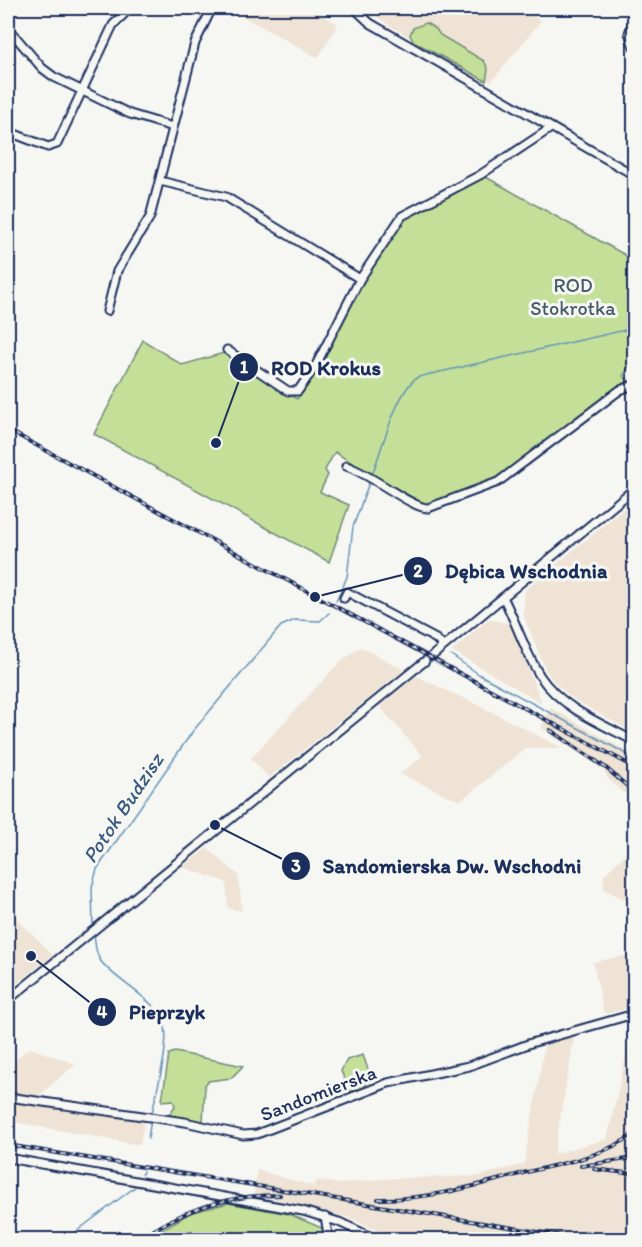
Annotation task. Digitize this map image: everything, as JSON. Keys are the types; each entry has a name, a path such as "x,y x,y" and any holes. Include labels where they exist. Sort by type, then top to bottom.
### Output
{"street":[{"path":"12,133 53,147 57,144 113,25 130,8"},
{"path":"107,311 114,279 144,230 160,181 195,43 212,8"},
{"path":"354,8 370,23 634,175"},
{"path":"634,19 629,33 634,46"},
{"path":"8,28 47,72 130,114 173,127"},
{"path":"226,350 288,391 298,391 316,365 360,279 402,216 488,170 551,128"},
{"path":"160,181 226,197 360,279"},
{"path":"346,466 372,477 423,508 495,484 620,390 634,385"},
{"path":"432,656 634,489"},
{"path":"347,592 436,639 443,646"},
{"path":"503,597 537,670 551,689 578,711 634,741"},
{"path":"8,1000 425,661"},
{"name":"Sandomierska","path":"8,1097 151,1117 243,1136 257,1134 388,1083 469,1066 531,1042 634,1014"},
{"path":"8,1158 303,1210 378,1239"},
{"path":"325,1217 329,1239"}],"shaded area":[{"path":"240,8 309,8 338,24 318,58 237,13"},
{"path":"366,8 521,8 541,21 491,82 390,26"},
{"path":"634,500 634,733 576,701 557,685 546,671 523,614 525,590"},
{"path":"489,619 510,624 542,703 452,651"},
{"path":"361,647 404,670 269,778 251,758 339,663"},
{"path":"416,676 562,748 526,748 460,801 400,774 423,756 379,706"},
{"path":"551,708 634,755 634,802 607,778 604,770 541,728"},
{"path":"634,846 634,904 604,889 604,875"},
{"path":"207,848 238,875 242,911 228,908 226,882 182,867"},
{"path":"15,917 53,955 8,991 8,929"},
{"path":"634,942 634,1007 604,1014 593,962 629,955"},
{"path":"634,1020 634,1239 397,1239 350,1218 254,1194 257,1170 313,1186 318,1180 339,1184 383,1179 479,1176 524,1164 545,1043 575,1033 554,1154 607,1139"},
{"path":"29,1048 76,1064 36,1098 8,1093 8,1066"},
{"path":"8,1102 144,1122 140,1145 8,1121"}],"green space":[{"path":"426,23 436,29 440,35 484,61 488,69 486,81 413,41 410,35 413,28"},
{"name":"ROD Stokrotka","path":"484,176 634,260 634,367 630,365 623,376 629,381 611,395 608,393 545,442 547,445 498,481 428,506 418,505 335,452 325,470 328,475 320,492 349,505 329,562 94,434 143,340 182,365 224,353 297,399 314,375 341,319 383,247 403,219"},
{"path":"175,1052 243,1066 231,1078 208,1081 205,1085 203,1121 168,1116 175,1106 173,1100 162,1101 169,1054"},
{"path":"363,1055 371,1078 363,1088 350,1092 341,1071 347,1060"},
{"path":"228,1203 289,1214 324,1229 326,1240 144,1240 190,1213"}],"waterway":[{"name":"Potok Budzisz","path":"372,475 403,394 418,377 634,328"},
{"name":"Potok Budzisz","path":"336,601 347,577 353,527 370,480"},
{"name":"Potok Budzisz","path":"93,928 92,887 97,869 193,731 281,626 295,620 320,621 329,613"},
{"path":"451,655 480,675 634,758"},
{"name":"Potok Budzisz","path":"94,933 100,960 155,1008 165,1027 164,1059 152,1114"},
{"name":"Potok Budzisz","path":"148,1139 151,1119"},
{"name":"Potok Budzisz","path":"65,1240 135,1187"}],"railway":[{"path":"8,430 634,767"},
{"path":"550,730 606,768 634,792"},
{"path":"378,1199 416,1197 453,1191 569,1162 596,1154 634,1134"},
{"path":"8,1145 587,1240"},
{"path":"581,1166 634,1158"},
{"path":"594,1169 634,1174"},
{"path":"140,1240 172,1220 206,1206 243,1198 280,1195"}],"place":[{"name":"ROD Krokus","path":"216,443"},
{"name":"Dębica Wschodnia","path":"315,597"},
{"name":"Sandomierska Dw. Wschodni","path":"215,825"},
{"name":"Pieprzyk","path":"31,956"}]}
